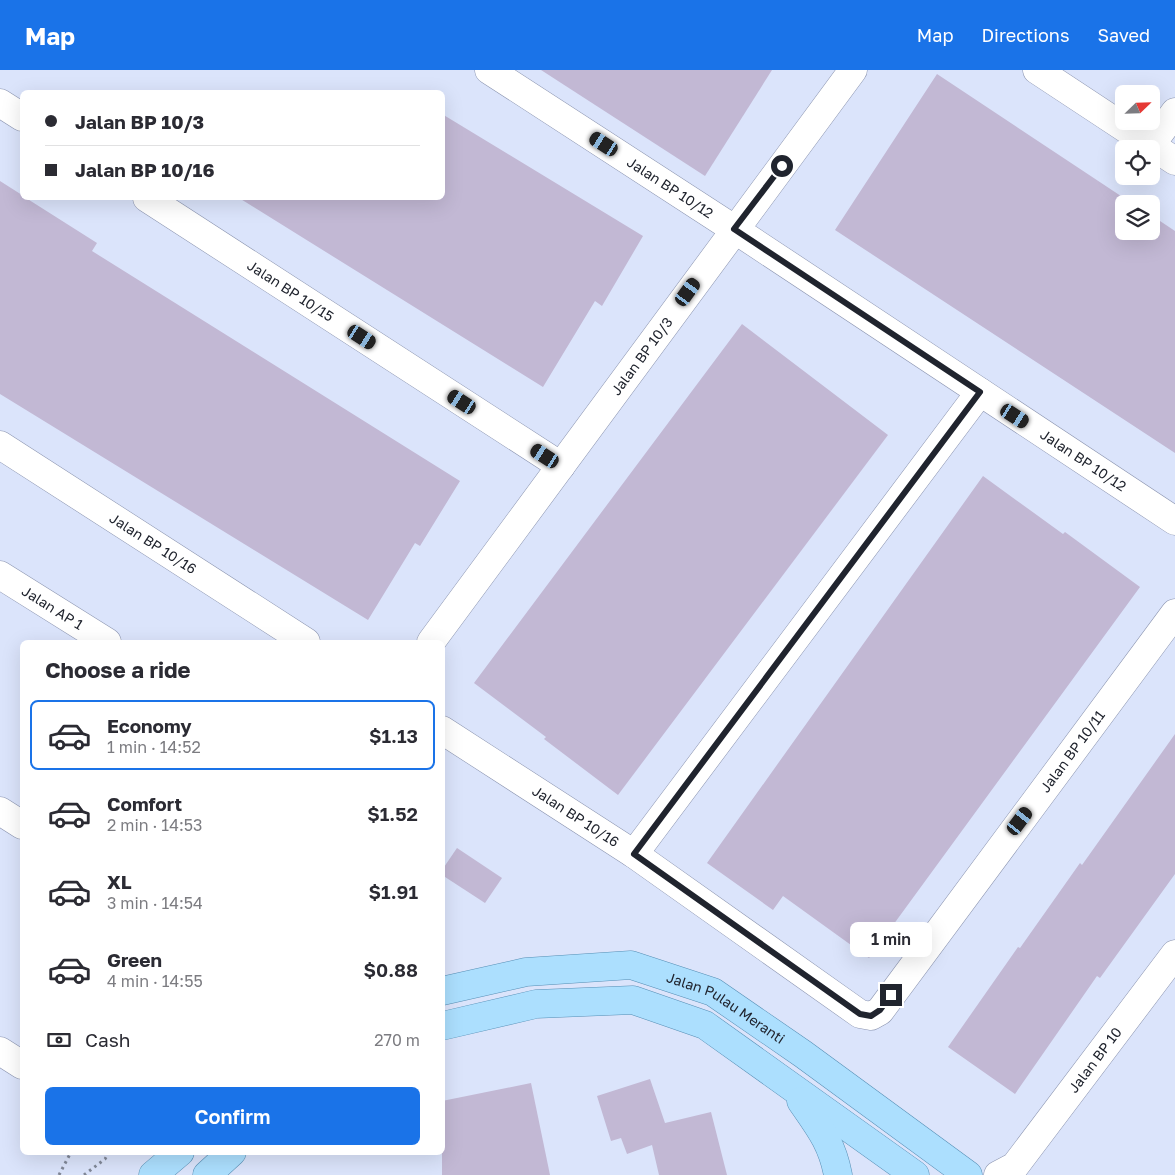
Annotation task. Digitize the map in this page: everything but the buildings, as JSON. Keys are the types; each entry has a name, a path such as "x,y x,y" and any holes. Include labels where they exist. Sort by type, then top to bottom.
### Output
{"main road":[{"name":"Jalan Pulau Meranti","path":"445,990 526,972 631,966 713,992 803,1054 968,1175"},
{"name":"Jalan Pulau Meranti","path":"445,1025 536,1004 633,1000 705,1024 915,1175"},
{"path":"788,1083 826,1136 838,1175"},
{"path":"153,1175 176,1155"},
{"path":"207,1175 229,1155"}],"street":[{"name":"Jalan BP 10/12","path":"489,70 734,229 1175,521"},
{"name":"Jalan BP 10/3","path":"432,640 853,70"},
{"path":"1037,70 1143,140"},
{"path":"0,102 20,116"},
{"path":"1155,140 1175,112"},
{"path":"1160,151 1175,161"},
{"name":"Jalan BP 10/15","path":"149,200 562,466"},
{"path":"634,854 980,392"},
{"name":"Jalan BP 10/16","path":"0,446 303,640"},
{"name":"Jalan AP 1","path":"0,574 104,640"},
{"name":"Jalan BP 10/11","path":"880,1010 1175,613"},
{"name":"Jalan BP 10/16","path":"445,732 634,854 860,1014 871,1016 880,1010"},
{"path":"0,811 20,824"},
{"name":"Jalan BP 10","path":"1009,1172 1175,954"},
{"path":"0,1051 20,1065"}],"path":[{"path":"59,1175 69,1155"},
{"path":"84,1175 105,1159 107,1155"}],"route":[{"path":"782,166 734,229 980,392 634,854 860,1014 871,1016 880,1010 891,995"}]}
